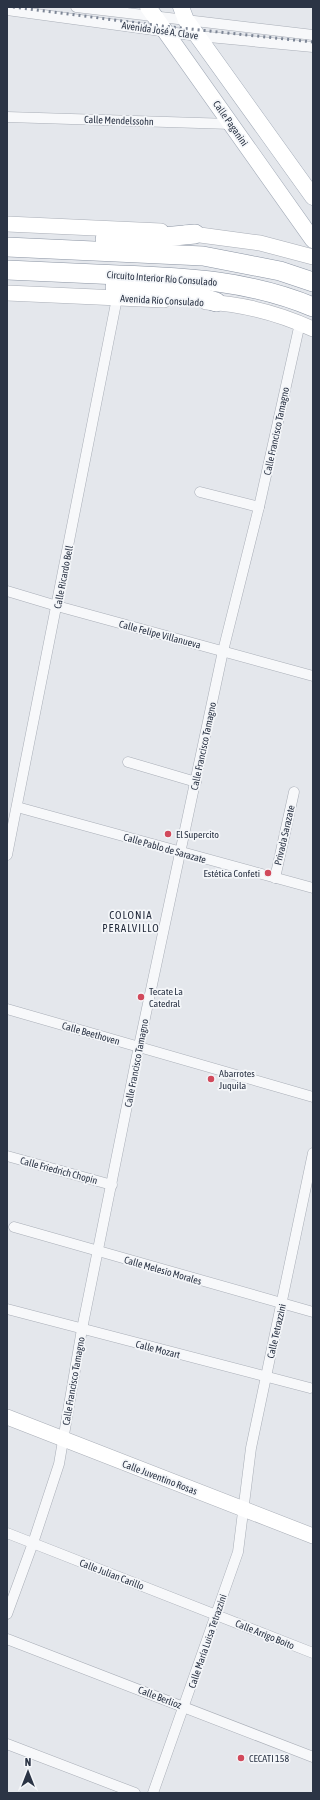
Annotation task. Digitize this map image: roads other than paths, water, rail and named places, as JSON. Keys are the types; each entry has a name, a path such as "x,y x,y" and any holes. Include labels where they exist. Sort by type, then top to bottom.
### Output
{"highway":[{"path":"39,248 72,240 142,239 195,234"},
{"path":"7,247 203,256 280,271 313,282"},
{"name":"Circuito Interior Río Consulado","path":"7,270 178,277 215,281 269,292 313,307"},
{"path":"51,272 102,286 191,294 216,302"}],"main road":[{"name":"Calle Paganini","path":"152,12 313,240"},
{"path":"184,13 198,36 313,197"},
{"path":"7,224 133,229 195,234 260,243 313,257"},
{"name":"Avenida Río Consulado","path":"7,293 216,302 254,309 306,326"},
{"name":"Calle Juventino Rosas","path":"7,1417 313,1536"}],"street":[{"name":"Avenida José A. Clave","path":"76,7 184,13 313,35"},
{"name":"Avenida José A. Clave","path":"7,10 198,36 313,47"},
{"name":"Calle Mendelssohn","path":"7,117 231,124"},
{"name":"Calle Ricardo Bell","path":"7,854 117,298"},
{"name":"Calle Francisco Tamagno","path":"7,1614 33,1543 59,1464 97,1251 223,651 306,326"},
{"path":"200,492 259,507"},
{"name":"Calle Felipe Villanueva","path":"7,591 313,676"},
{"path":"128,762 196,782"},
{"name":"Privada Sarazate","path":"275,878 294,792"},
{"name":"Calle Pablo de Sarazate","path":"17,807 313,888"},
{"name":"Calle Beethoven","path":"7,1009 313,1097"},
{"name":"Calle Tetrazzini","path":"243,1509 251,1448 313,1153"},
{"name":"Calle Friedrich Chopin","path":"7,1156 112,1185"},
{"name":"Calle Melesio Morales","path":"14,1227 313,1312"},
{"name":"Calle Mozart","path":"7,1309 310,1388"},
{"name":"Calle María Luisa Tetrazzini","path":"153,1793 238,1552 243,1509"},
{"name":"Calle Julian Carillo","path":"7,1533 217,1615"},
{"name":"Calle Arrigo Boito","path":"217,1615 313,1653"},
{"name":"Calle Berlioz","path":"7,1639 313,1757"},
{"path":"7,1744 135,1793"}],"railway":[{"path":"13,7 162,26 313,42"}],"place":[{"name":"El Supercito","path":"168,834"},
{"name":"Estética Confeti","path":"268,873"},
{"name":"Tecate La Catedral","path":"141,997"},
{"name":"Abarrotes Juquila","path":"211,1079"},
{"name":"CECATI 158","path":"241,1758"}],"district":[{"name":"COLONIA PERALVILLO","path":"131,921"}]}
